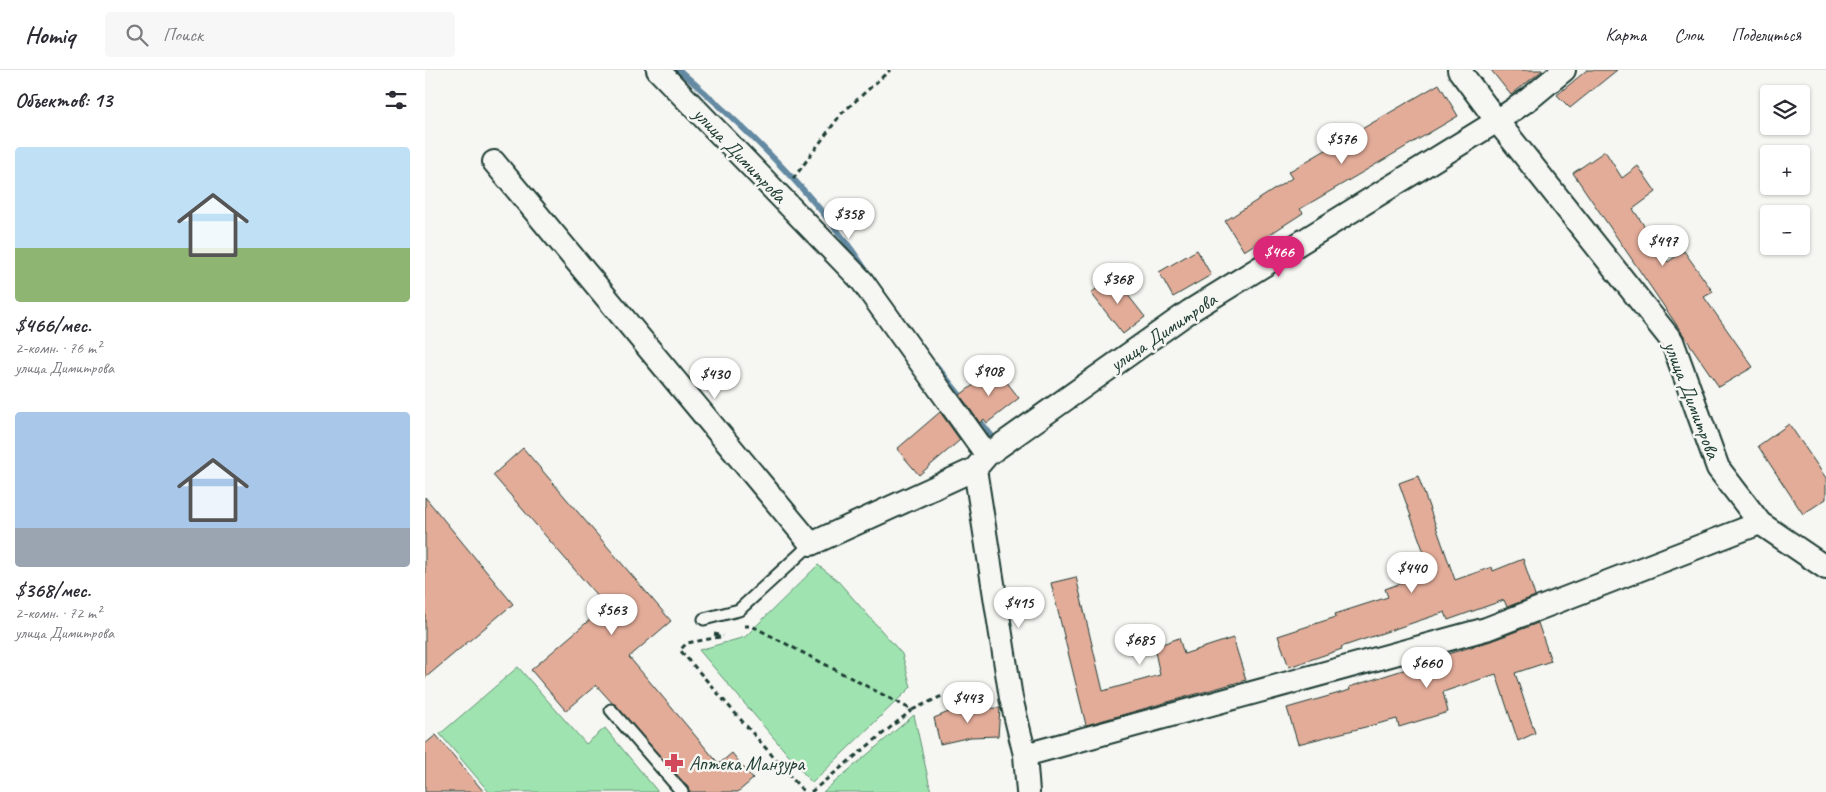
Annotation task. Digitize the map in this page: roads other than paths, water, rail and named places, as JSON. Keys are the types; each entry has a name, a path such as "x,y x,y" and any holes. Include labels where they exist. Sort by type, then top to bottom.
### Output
{"street":[{"name":"улица Димитрова","path":"658,70 862,281 981,462 1190,311 1497,121 1529,100 1564,70"},
{"name":"улица Димитрова","path":"1459,70 1497,121 1673,341 1718,468 1760,523 1826,568"},
{"path":"494,162 811,544 981,462 1011,698 1025,755 1028,792"},
{"path":"1025,755 1485,629 1760,523"}],"lane":[{"path":"704,618 739,610 811,544"},
{"path":"611,710 682,792"}],"waterway":[{"path":"679,70 730,115 804,190 848,244 867,272"},
{"path":"935,364 971,409"},
{"path":"977,417 991,435"}],"place":[{"name":"Аптека Манзура","path":"674,763"}]}
